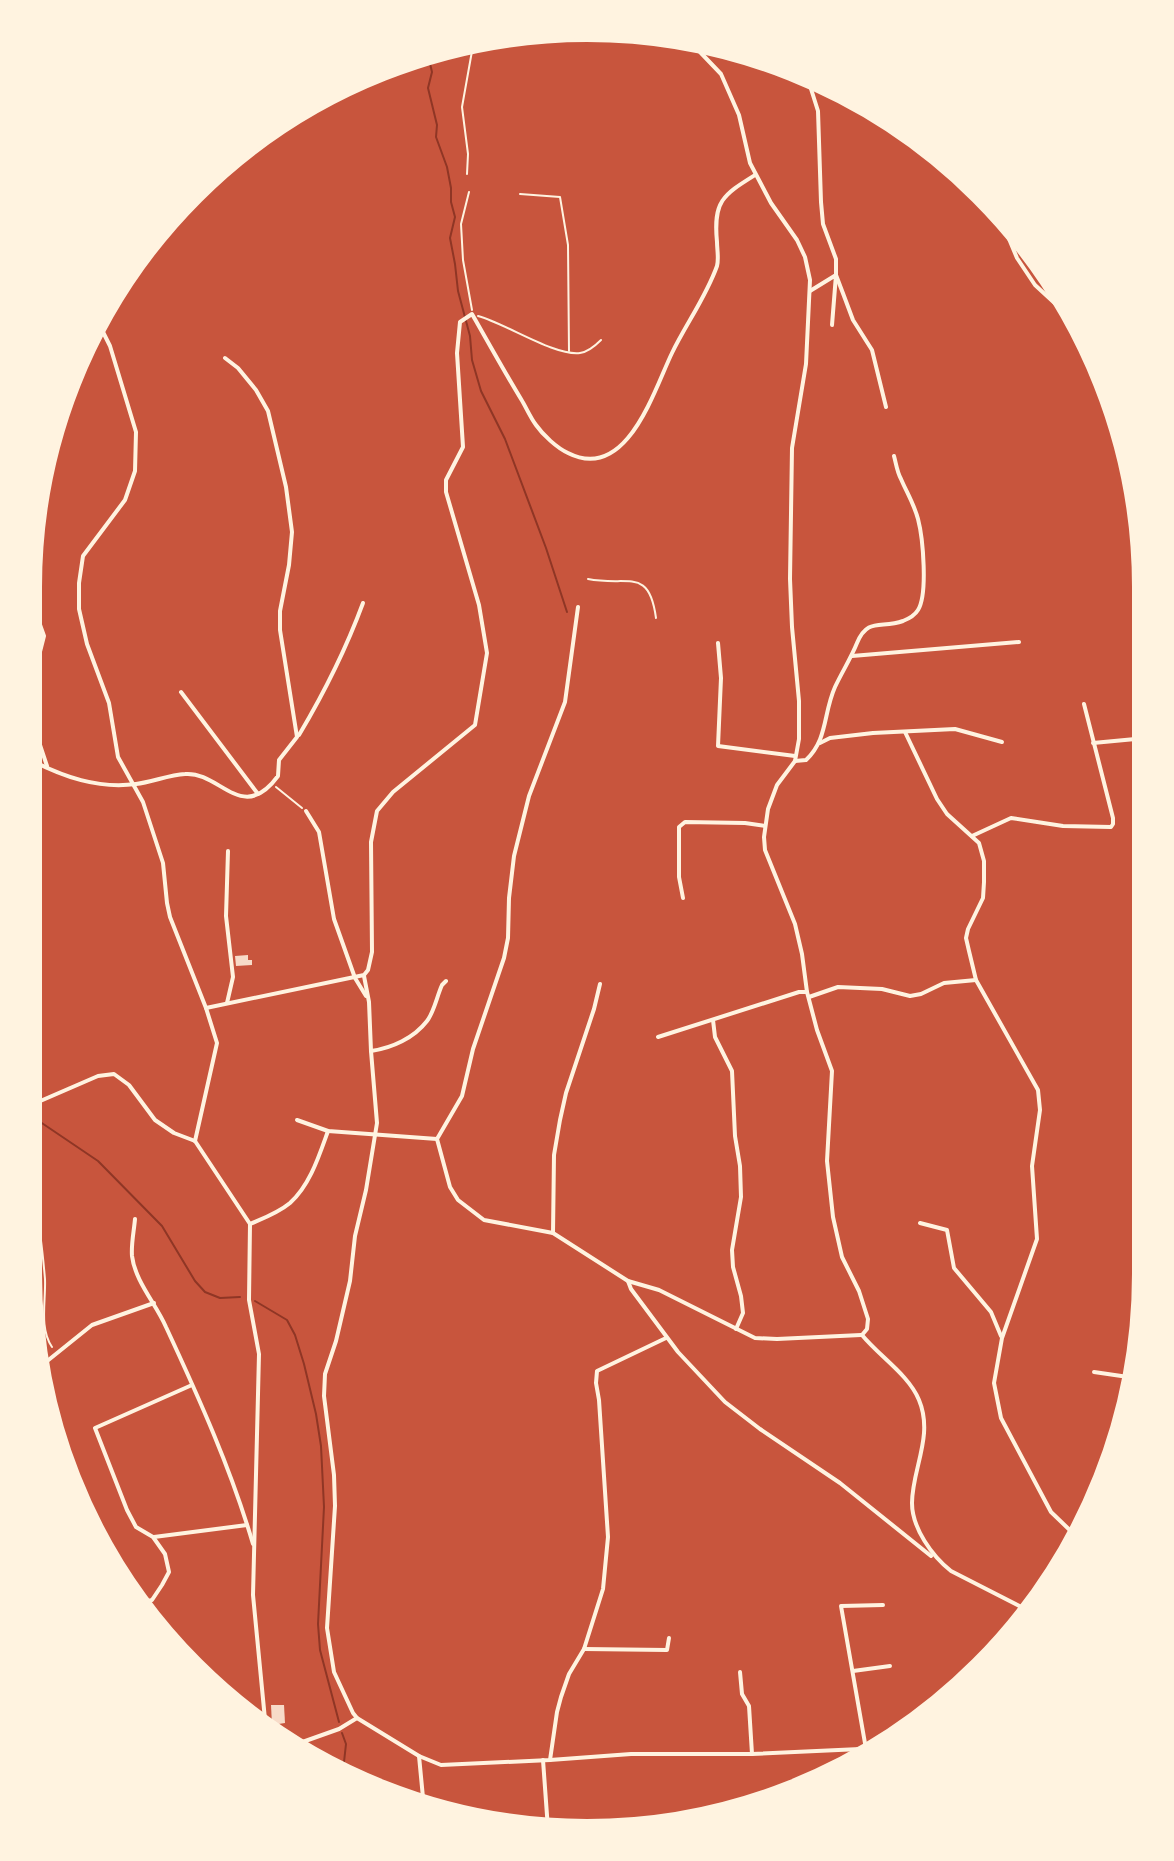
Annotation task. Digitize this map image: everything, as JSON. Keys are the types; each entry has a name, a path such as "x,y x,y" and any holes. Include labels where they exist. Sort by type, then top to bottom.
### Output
{"street":[{"path":"578,607 565,702 529,796 514,856 504,958 473,1049 462,1096 437,1139 450,1187 458,1200 484,1220 553,1233 628,1281 659,1290 755,1338 862,1335 867,1329 868,1319 859,1291 842,1257 833,1217 827,1161 832,1071 817,1030 795,924 765,850 764,837 768,809 777,785 795,759 799,739 790,579 792,448 806,364 810,280 797,240 771,203 750,163 739,115 721,74 700,52"},
{"path":"811,88 818,111 823,224 836,259 832,325"},
{"path":"756,174 725,195 719,204 715,225 719,261 709,284 631,437 611,452 595,459 565,452 537,427 472,314 460,322 457,353 463,447 446,480 446,492 479,605 487,653 475,725 393,792 377,811 371,842 372,952 366,973 377,1123 355,1236 350,1281 325,1374 324,1396 335,1506 327,1628 334,1672 347,1704 357,1718 419,1756 441,1765 631,1754 856,1750"},
{"path":"1010,240 1035,285 1054,302"},
{"path":"810,291 836,275"},
{"path":"836,275 853,320 872,350 886,407"},
{"path":"103,332 136,432 135,471 125,500 83,556 79,609 87,644 109,703 118,757 143,802 163,863 170,917 217,1043 195,1141"},
{"path":"225,358 256,390 268,411 286,487 292,532 280,630 297,737"},
{"path":"820,743 834,689 862,632 866,628 903,621 916,613 921,604 924,584 919,521 894,456"},
{"path":"40,764 82,782 133,784 186,773 204,778 240,797 258,794 278,776 279,760 317,705 363,603"},
{"path":"40,625 44,636 40,652"},
{"path":"852,656 1019,642"},
{"path":"718,643 721,678 718,746 806,760 820,743 830,738 848,736 955,729 1002,742"},
{"path":"181,692 258,794"},
{"path":"972,836 1011,818 1063,826 1111,827 1113,818 1084,704"},
{"path":"905,732 937,799 947,814 979,843 984,861 983,898 966,938 976,980 1038,1090 1040,1110 1032,1166 1037,1239 1002,1338 994,1383 1001,1418 1051,1512 1070,1531"},
{"path":"1093,743 1134,739"},
{"path":"40,746 47,768"},
{"path":"306,811 319,832 334,919 355,978 369,1002"},
{"path":"683,898 679,877 679,827 685,822 765,826"},
{"path":"227,1003 233,977 226,916 228,851"},
{"path":"206,1008 355,978 366,973"},
{"path":"658,1037 799,992 808,994 838,987 882,989 910,996 944,983 976,980"},
{"path":"371,1051 403,1041 428,1020 446,981"},
{"path":"553,1233 554,1155 560,1120 600,984"},
{"path":"713,1020 715,1037 732,1071 735,1136 740,1166 741,1197 732,1250 743,1313 736,1329"},
{"path":"40,1101 98,1076 114,1074 129,1085 155,1120 174,1133 195,1141 250,1224 249,1300 259,1354 253,1595 265,1716"},
{"path":"297,1120 328,1131 437,1139"},
{"path":"250,1224 290,1203 305,1184 328,1131"},
{"path":"135,1219 132,1256 143,1288 154,1303 221,1449 254,1550"},
{"path":"920,1223 947,1230 954,1268 991,1312 1002,1338"},
{"path":"628,1281 666,1338 725,1402 840,1483 951,1571 1021,1607"},
{"path":"48,1361 92,1325 154,1303"},
{"path":"862,1335 914,1389 920,1402 924,1417 923,1450 912,1504 927,1547 939,1562"},
{"path":"550,1760 561,1697 569,1674 584,1649 603,1589 608,1537 597,1371 666,1338"},
{"path":"1094,1372 1124,1376"},
{"path":"149,1601 169,1572 165,1554 153,1537 136,1527 95,1428 192,1385"},
{"path":"153,1537 247,1525"},
{"path":"868,1743 841,1606 883,1605"},
{"path":"584,1649 667,1650 669,1638"},
{"path":"853,1671 890,1666"},
{"path":"740,1672 742,1694 749,1706 752,1754"},
{"path":"303,1742 339,1729 357,1718"},
{"path":"419,1756 423,1795"},
{"path":"543,1760 547,1820"}],"path":[{"path":"467,174 468,154 462,107 472,53"},
{"path":"469,192 461,224 472,314 497,322 560,352 579,353 589,350 601,340"},
{"path":"520,194 560,197 568,245 569,353"},
{"path":"588,579 640,582 647,587 653,599 656,618"},
{"path":"272,784 306,811"},
{"path":"40,1229 46,1336 60,1352"}],"building":[{"path":"248,955 252,965 236,966 235,956"},
{"path":"271,1705 284,1705 285,1723 277,1724 272,1721"}],"waterway":[{"path":"430,63 432,72 428,88 437,125 436,137 451,188 455,217 450,238 472,360 481,391 505,439 567,612"},
{"path":"40,1122 98,1161 162,1226 205,1292 220,1298 240,1297"},
{"path":"255,1301 287,1320 304,1364 316,1414 324,1507 318,1624 320,1650 339,1722"},
{"path":"342,1733 346,1744 344,1764"}]}
